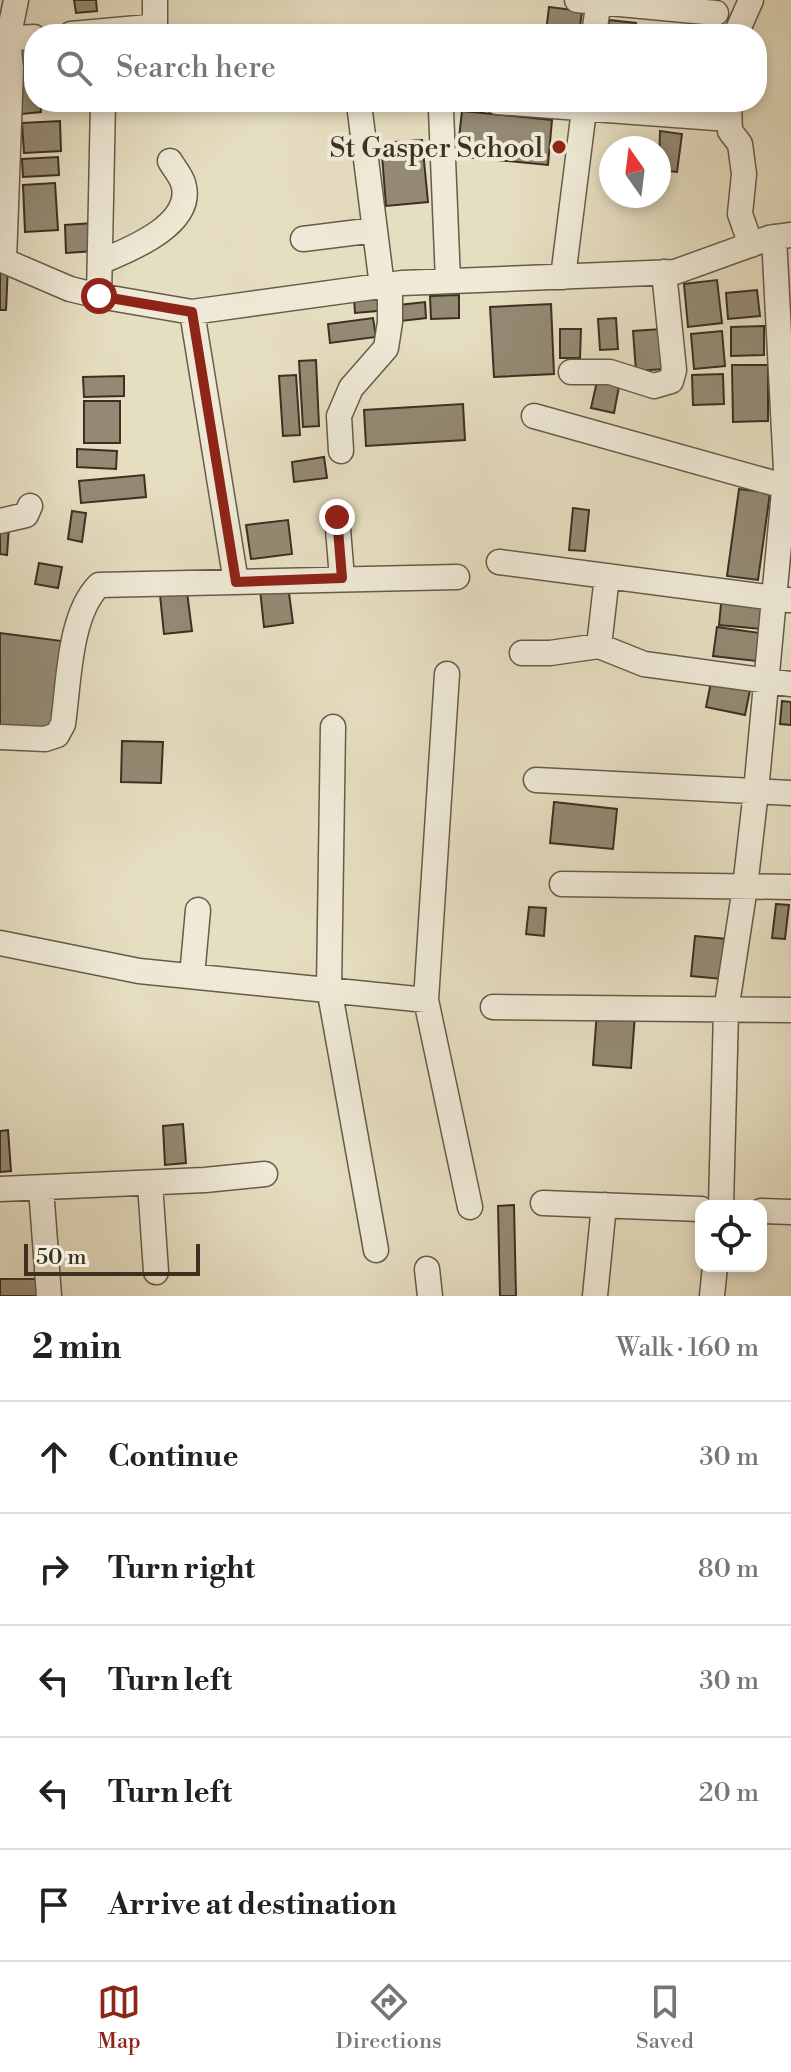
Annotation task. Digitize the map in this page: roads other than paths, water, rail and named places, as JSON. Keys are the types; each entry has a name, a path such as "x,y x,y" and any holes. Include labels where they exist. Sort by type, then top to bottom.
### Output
{"street":[{"path":"16,0 4,39 11,68 2,260 70,289 192,312 386,286 675,272 772,239"},
{"path":"153,24 155,0"},
{"path":"740,24 751,0"},
{"path":"593,24 592,1 716,13"},
{"path":"4,39 24,38"},
{"path":"99,296 103,112"},
{"path":"341,451 339,416 351,388 386,348 390,322 360,112"},
{"path":"441,112 448,281"},
{"path":"563,277 584,112"},
{"path":"721,1200 726,1011 756,791 779,683 787,488 785,345 772,239 740,214 744,174 740,144 730,131 729,112"},
{"path":"100,262 153,236 174,220 184,203 183,183 170,161"},
{"path":"303,239 375,230"},
{"path":"571,372 610,372 654,386 671,381 674,370 664,272"},
{"path":"192,312 236,582"},
{"path":"534,416 787,488"},
{"path":"0,521 26,515 30,506"},
{"path":"337,517 342,578"},
{"path":"499,562 783,599"},
{"path":"599,646 607,576"},
{"path":"0,737 45,739 57,735 63,724 78,615 87,596 99,585 457,577"},
{"path":"522,653 550,653 599,646 644,664 779,683"},
{"path":"447,674 426,1000 470,1207"},
{"path":"333,727 329,988 376,1250"},
{"path":"536,780 791,793"},
{"path":"562,884 791,887"},
{"path":"192,976 198,910"},
{"path":"0,943 139,971 426,1000"},
{"path":"493,1007 791,1010"},
{"path":"0,1189 150,1183 265,1174"},
{"path":"150,1183 156,1272"},
{"path":"41,1188 49,1296"},
{"path":"543,1203 695,1209"},
{"path":"595,1296 604,1205"},
{"path":"767,1211 791,1212"},
{"path":"427,1269 430,1296"},
{"path":"712,1296 714,1272"}],"place":[{"name":"St Gasper School","path":"559,147"}]}
